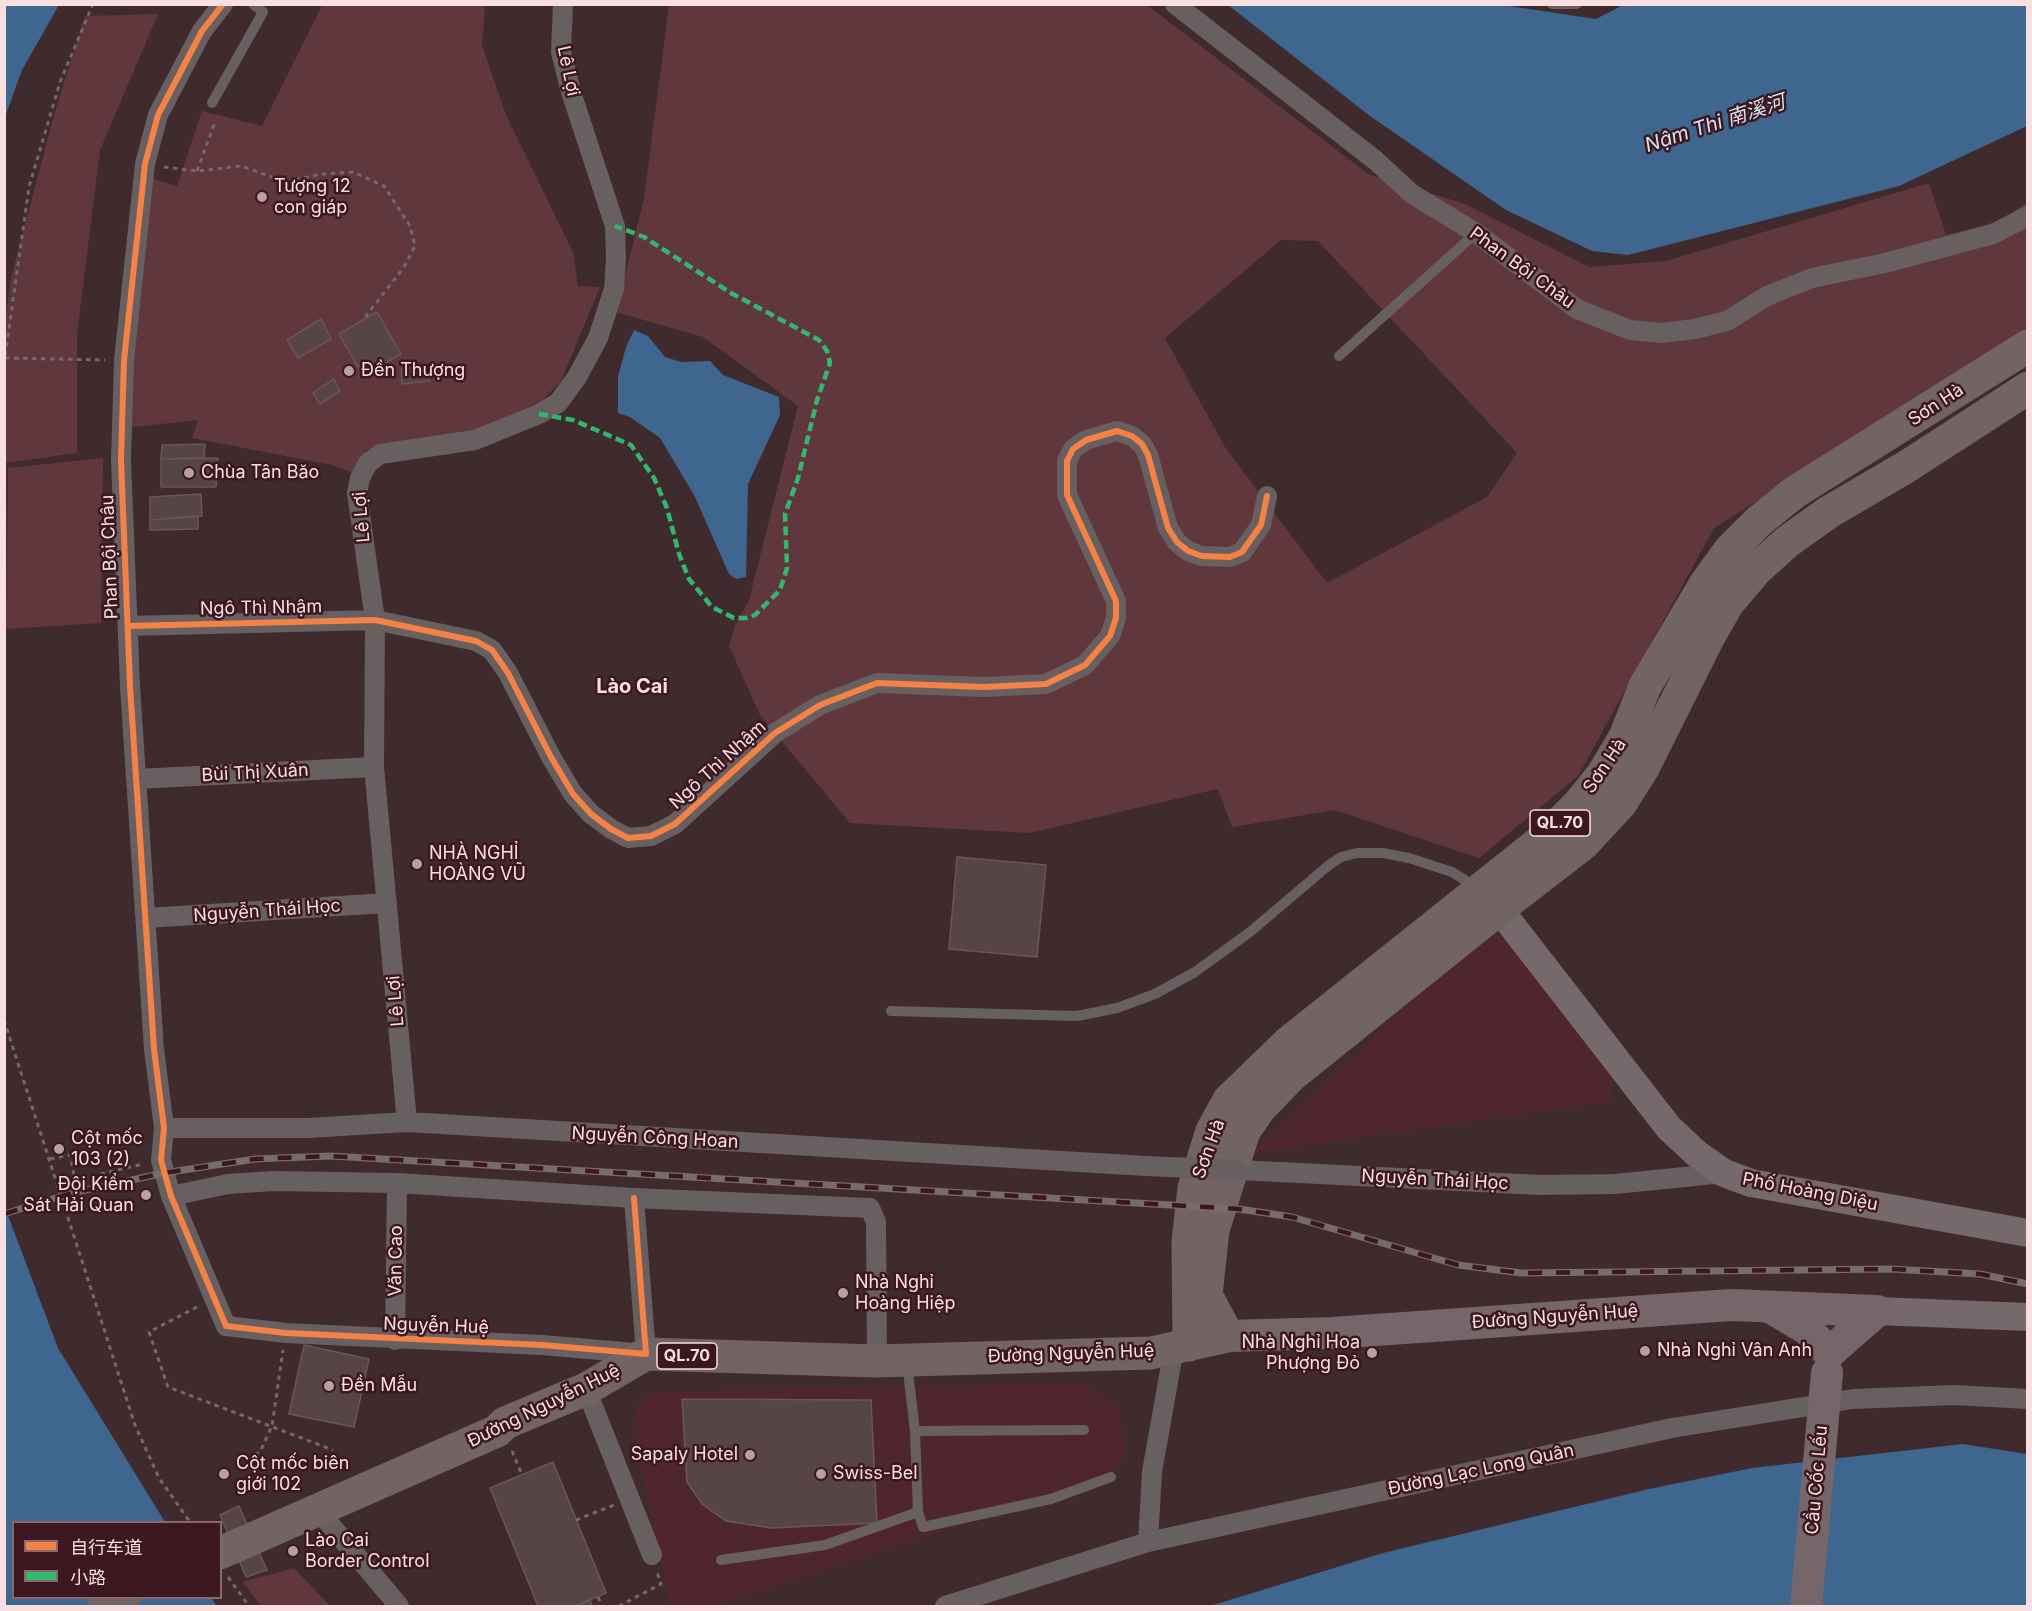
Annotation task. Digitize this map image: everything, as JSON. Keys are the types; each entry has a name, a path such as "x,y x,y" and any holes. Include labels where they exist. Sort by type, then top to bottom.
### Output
{"highway":[{"name":"Sơn Hà","path":"1228,1336 1206,1294 1213,1230 1244,1131 1260,1108 1291,1076 1489,899 1578,805 1603,774 1625,737 1645,686 1676,629 1730,550 1759,521 1795,492 2028,346"},
{"name":"Sơn Hà","path":"1181,1346 1194,1188 1212,1131 1229,1100 1288,1043 1489,899 1583,844 1622,803 1643,768 1728,603 1756,570 1787,542 1829,512 1906,467 2028,388"},
{"name":"Đường Nguyễn Huệ","path":"225,1559 317,1509 496,1431 505,1424 585,1389 646,1354 891,1361 1151,1353 1228,1336"},
{"path":"104,1606 122,1599"}],"main road":[{"name":"Đường Nguyễn Huệ","path":"1228,1336 1334,1332 1765,1305 1877,1311"},
{"path":"1765,1305 1807,1329 1828,1363 1877,1311"},
{"name":"Cầu Cốc Lếu","path":"1806,1606 1828,1363"}],"street":[{"name":"Phan Bội Châu","path":"160,1160 164,1128 154,1049 128,626 121,460 124,360 145,164 158,115 180,69 202,31 223,4"},
{"name":"Lê Lợi","path":"407,1122 374,767 375,620 357,493 360,478 368,463 380,454 475,440 539,414 558,403 577,377 598,338 614,289 615,226 571,92 561,52 563,4"},
{"name":"Phan Bội Châu","path":"1175,4 1375,160 1412,194 1476,232 1577,309 1630,330 1661,333 1695,329 1727,321 1767,296 1812,278 1885,263 1993,234 2028,216"},
{"name":"Ngô Thì Nhậm","path":"128,626 375,620 476,641 492,650 508,673 550,757 573,794 591,814 611,829 628,838 651,837 675,824 775,733 820,705 877,683 984,687 1046,684 1085,665 1110,636 1116,618 1116,601 1067,495 1067,461 1073,449 1086,440 1117,431 1132,436 1142,444 1149,455 1168,528 1177,542 1188,551 1202,556 1230,557 1242,552 1261,525 1267,496"},
{"name":"Bùi Thị Xuân","path":"137,779 374,767"},
{"name":"Phố Hoàng Diệu","path":"1489,899 1669,1128 1697,1154 1724,1173 1751,1183 2028,1233"},
{"name":"Nguyễn Thái Học","path":"146,918 387,903"},
{"name":"Nguyễn Công Hoan","path":"164,1128 308,1128 407,1122 1146,1166"},
{"path":"160,1160 171,1196 226,1326"},
{"name":"Nguyễn Thái Học","path":"1146,1166 1540,1185 1615,1184 1724,1173"},
{"path":"171,1196 228,1184 273,1181 397,1183 634,1198 870,1208 876,1222 891,1361"},
{"name":"Văn Cao","path":"395,1340 397,1183"},
{"path":"634,1198 646,1354"},
{"name":"Đường Nguyễn Huệ","path":"1877,1311 2028,1317"},
{"name":"Nguyễn Huệ","path":"226,1326 286,1333 395,1340 542,1345 646,1354"},
{"path":"1148,1542 1152,1472 1181,1346"},
{"path":"585,1389 652,1555"},
{"name":"Đường Lạc Long Quân","path":"945,1606 1148,1542 1672,1428 1853,1399 1955,1395 2028,1399"},
{"path":"317,1509 399,1606"}],"lane":[{"path":"212,103 267,8 253,4"},
{"path":"1552,4 1577,4"},
{"path":"1339,356 1476,232"},
{"path":"891,1011 1077,1016 1117,1008 1155,993 1195,972 1250,932 1329,865 1341,857 1357,853 1383,853 1409,858 1452,872 1489,899"},
{"path":"891,1361 915,1431 918,1512 923,1527 1051,1500 1111,1477"},
{"path":"915,1431 1084,1430"},
{"path":"721,1560 825,1545 918,1512"}],"path":[{"path":"4,364 29,187 60,82 93,4"},
{"path":"197,171 215,122"},
{"path":"145,164 197,171 241,166 286,182 321,174 353,172 384,186 410,226 415,246 404,267 363,320"},
{"path":"5,358 124,360"},
{"path":"4,1020 135,1425 159,1478 189,1521"},
{"path":"50,1160 70,1155 75,1180 160,1160"},
{"path":"226,1326 199,1306 149,1332 168,1387 333,1450"},
{"path":"247,1459 260,1452 272,1426 286,1333"},
{"path":"576,1520 629,1498"},
{"path":"619,1606 661,1584 652,1555"},
{"path":"225,1559 249,1606"},
{"path":"597,1597 602,1606"}],"shaded area":[{"path":"322,5 485,5 482,45 506,115 573,252 578,286 600,287 561,381 541,401 473,432 366,450 353,473 332,465 192,438 198,420 125,428 152,179 177,186 202,111 262,126"},
{"path":"669,5 1147,5 1368,174 1465,204 1589,267 1666,261 1929,183 1946,235 2000,221 2027,202 2027,331 1714,528 1578,776 1479,858 1335,810 1232,827 1218,789 1030,833 850,823 760,715 729,646 735,626 749,600 798,406 703,337 616,312 644,199","holes":["1281,240 1318,241 1517,453 1487,497 1327,583 1225,447 1165,338"]},
{"path":"158,14 100,150 77,334 77,453 5,463 4,329 11,278 54,115 85,16"},
{"path":"103,458 101,623 6,629 8,468"},
{"path":"1484,923 1566,991 1612,1062 1613,1101 1252,1153 1351,1060"},
{"path":"1084,1383 1120,1408 1124,1458 1103,1478 716,1606 670,1606 633,1431 636,1405 648,1392"},
{"path":"294,1568 330,1606 261,1606 243,1582"}],"water":[{"path":"5,4 59,5 22,70 5,117"},
{"name":"Nậm Thi 南溪河","path":"1496,4 1596,19 1625,4 2027,5 2027,126 1899,186 1628,255 1592,251 1506,210 1370,116 1228,5"},
{"path":"634,330 648,336 665,357 681,362 710,361 723,375 779,397 780,415 748,484 746,577 736,579 729,574 694,495 660,438 630,417 618,413 618,377 626,347"},
{"path":"4,1205 58,1348 164,1521 12,1521 12,1599 212,1599 217,1606 5,1606"},
{"path":"1963,1444 2027,1454 2027,1606 1210,1606 1383,1553 1649,1489 1752,1468"}],"building":[{"path":"377,312 401,354 363,376 339,334"},
{"path":"321,319 331,339 298,358 287,340"},
{"path":"429,366 429,381 402,384 401,369"},
{"path":"334,379 340,391 320,404 313,393"},
{"path":"205,444 204,458 161,459 162,445"},
{"name":"Chùa Tân Băo","path":"218,458 216,487 161,487 161,459"},
{"path":"201,494 202,516 150,520 150,497"},
{"path":"198,516 198,529 150,530 150,520"},
{"path":"957,857 1046,865 1037,957 949,949"},
{"name":"Đền Mẫu","path":"304,1345 369,1359 354,1427 289,1414"},
{"path":"682,1399 871,1400 877,1523 771,1528 726,1521 703,1505 687,1482"},
{"path":"553,1462 606,1593 575,1606 538,1606 490,1488"},
{"path":"239,1506 267,1570 246,1577 220,1515"},
{"path":"590,1600 592,1606 575,1606"}],"railway":[{"path":"4,1214 72,1193 164,1173 255,1159 331,1156 1239,1209 1292,1217 1458,1265 1521,1273 1891,1269 1980,1274 2028,1284"}],"marked path":[{"path":"539,414 573,420 631,445 654,478 667,508 679,554 689,579 712,607 734,618 747,618 755,615 780,590 787,568 785,514 798,478 817,400 830,363 827,351 819,340 731,293 644,237 615,226"}],"cycle path":[{"path":"223,4 202,31 158,115 145,164 124,360 121,460 130,686 154,1049 164,1128 161,1160 171,1196 226,1326 286,1333 542,1345 646,1354 634,1198"},
{"path":"128,626 375,620 476,641 492,650 508,673 551,757 573,794 591,814 611,829 628,838 651,836 675,824 775,733 820,705 877,683 984,687 1046,684 1085,665 1110,636 1116,618 1116,601 1067,495 1067,461 1073,449 1086,440 1117,431 1132,436 1142,444 1148,455 1168,528 1177,542 1188,551 1202,556 1230,557 1242,552 1261,525 1267,496"}],"place":[{"name":"Tượng 12 con giáp","path":"262,197"},
{"name":"Đền Thượng","path":"349,371"},
{"name":"Chùa Tân Băo","path":"189,473"},
{"name":"NHÀ NGHỈ HOÀNG VŨ","path":"417,864"},
{"name":"Cột mốc 103 (2)","path":"59,1149"},
{"name":"Đội Kiểm Sát Hải Quan","path":"146,1195"},
{"name":"Nhà Nghỉ Hoàng Hiệp","path":"843,1293"},
{"name":"Nhà Nghỉ Vân Anh","path":"1645,1351"},
{"name":"Nhà Nghỉ Hoa Phượng Đỏ","path":"1372,1353"},
{"name":"Đền Mẫu","path":"329,1386"},
{"name":"Sapaly Hotel","path":"750,1455"},
{"name":"Cột mốc biên giới 102","path":"224,1474"},
{"name":"Swiss-Bel","path":"821,1474"},
{"name":"Lào Cai Border Control","path":"293,1551"}],"district":[{"name":"Lào Cai","path":"632,687"}]}
